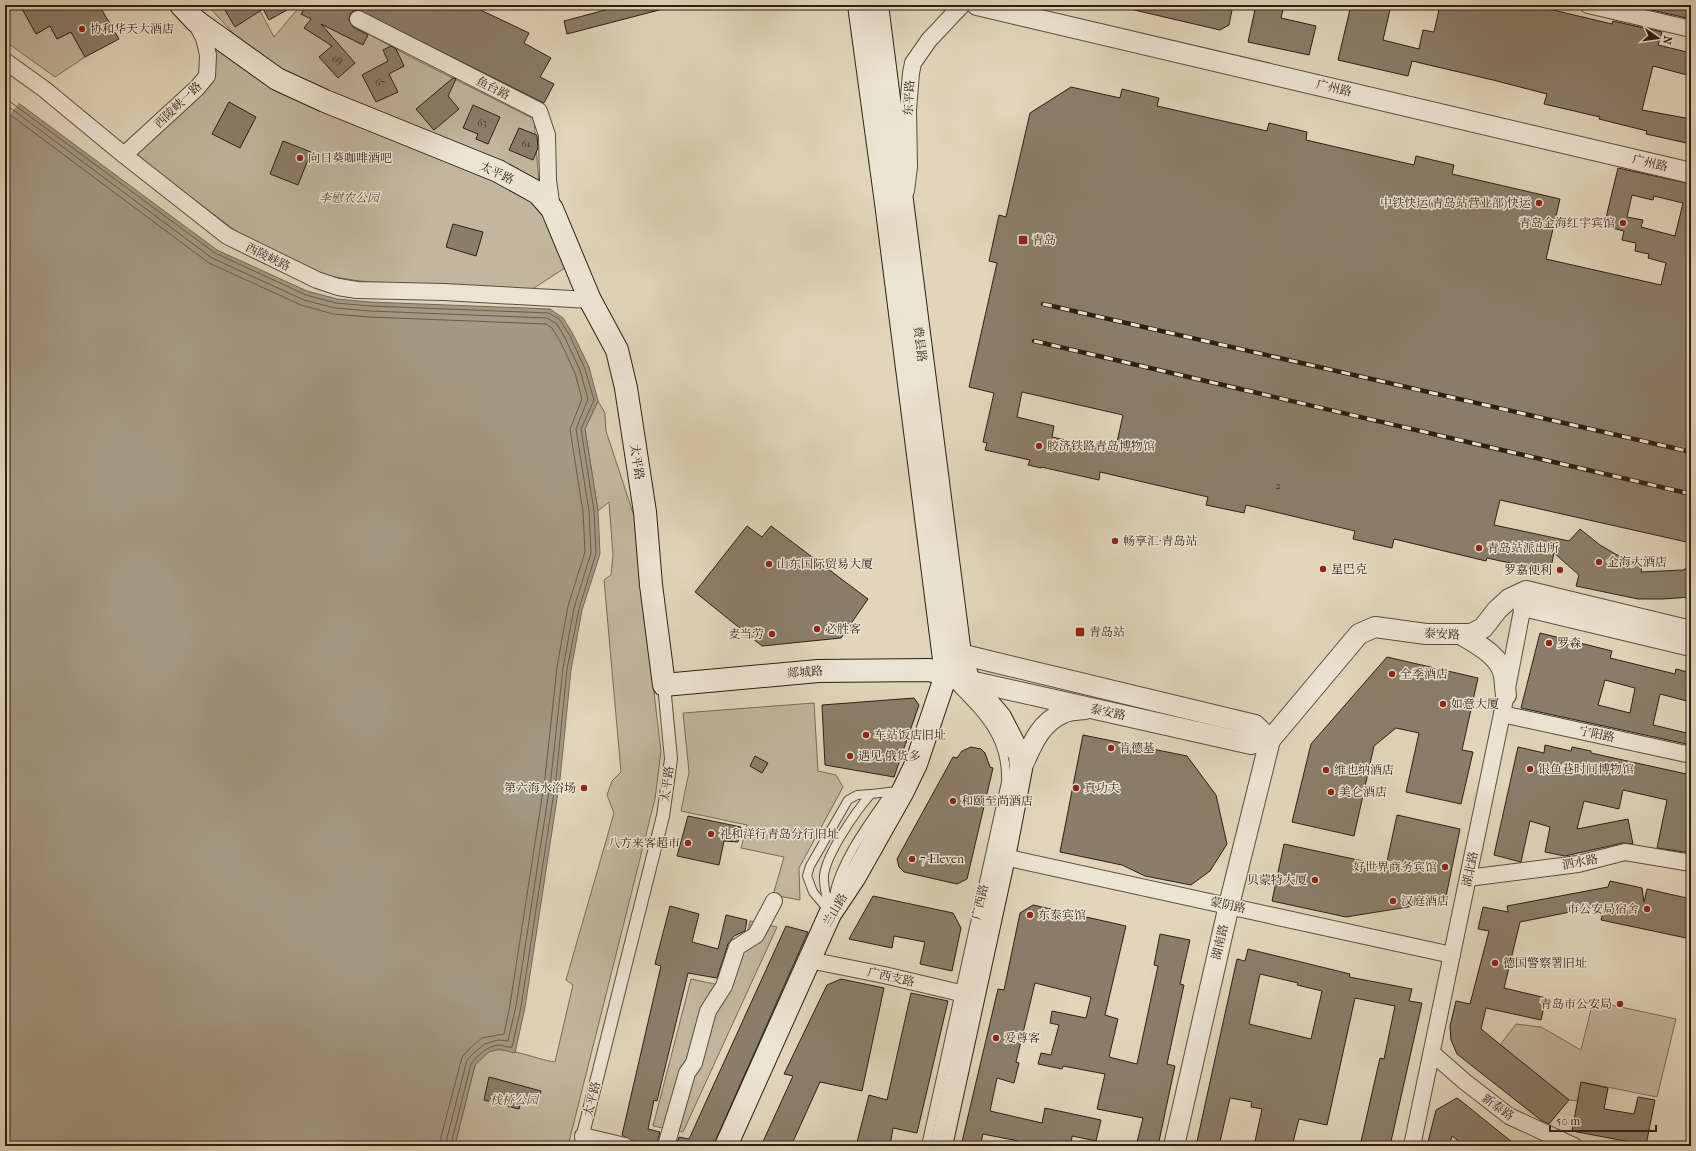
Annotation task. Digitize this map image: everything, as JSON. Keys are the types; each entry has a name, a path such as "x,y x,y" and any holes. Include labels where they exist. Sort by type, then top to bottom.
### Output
{"main road":[{"name":"太平路","path":"181,5 196,21 277,79 498,172 538,193 552,209 590,300 617,350 626,388 645,512 651,585 664,685"},
{"name":"费县路","path":"859,5 886,203 946,675"},
{"name":"费县路","path":"877,5 960,654 969,681"},
{"path":"946,675 960,654"},
{"name":"郯城路","path":"664,685 818,671 930,670 946,675"},
{"name":"兰山路","path":"726,1146 830,914 854,878 896,792 916,764 946,675"},
{"name":"广西路","path":"941,1146 966,995 1004,857 1022,769 1020,756 1000,717 969,681"}],"street":[{"name":"东平路","path":"903,209 910,166 908,110 913,63 929,40 962,5"},
{"name":"广州路","path":"977,5 1691,173"},
{"path":"1588,5 1691,29"},
{"name":"鱼台路","path":"358,19 539,111 547,136 548,180 552,209"},
{"name":"西陵峡一路","path":"124,155 197,88 207,76 207,49 204,38 196,21"},
{"name":"西陵峡路","path":"5,61 44,89 124,155 227,236 317,280 338,287 356,290 444,292 590,300"},
{"name":"泰安路","path":"946,675 1251,744 1270,740 1359,634 1365,630 1375,627 1426,634 1471,634 1483,628 1497,610 1509,599 1525,599"},
{"path":"1525,599 1691,631"},
{"path":"1525,599 1691,646"},
{"name":"湖北路","path":"1412,1146 1525,599"},
{"path":"1462,635 1480,645 1494,656 1504,674 1504,704"},
{"name":"泰安路","path":"960,654 1255,725 1270,740"},
{"name":"太平路","path":"581,1141 663,816 671,759 664,685"},
{"name":"宁阳路","path":"1504,704 1691,755"},
{"path":"1022,769 1037,736 1049,721 1064,713 1091,708"},
{"name":"湖南路","path":"1174,1146 1229,905 1270,740"},
{"name":"泗水路","path":"1468,878 1578,864 1625,852 1691,862"},
{"name":"蒙阴路","path":"1004,857 1452,955"},
{"path":"666,1146 687,1073 694,1063 708,1011 724,986 736,947 756,935 774,901"},
{"name":"广西支路","path":"810,960 884,975 966,995"},
{"name":"新泰路","path":"1432,1053 1464,1081 1509,1116 1574,1146"},
{"path":"581,1141 625,1146"}],"lane":[{"path":"1099,34 1135,51"},
{"path":"1408,116 1433,112"},
{"name":"广西路","path":"926,1146 966,995 1006,782 1007,766 1001,744 985,717 946,675"},
{"path":"830,914 813,892 807,876 810,866 848,800 857,795 896,792"},
{"path":"830,914 824,876 828,861 860,806 871,794"}],"green space":[{"path":"5,5 20,5 36,34 50,26 57,39 71,32 85,57 55,77 5,41"},
{"name":"李慰农公园","path":"207,5 257,5 274,37 301,5 324,5 341,19 407,55 534,119 539,185 574,262 531,290 498,293 360,281 322,275 236,231 130,151 197,88 204,38 236,49 233,33"},
{"name":"栈桥公园","path":"598,401 605,413 606,431 638,528 644,609 661,751 655,799 568,1146 456,1146 475,1065 484,1055 494,1050 502,1050 555,1062 573,985 566,980 614,813 607,795 612,781 621,772 604,580 611,575 613,555 609,502 598,511 585,429"},
{"path":"814,703 818,771 836,775 843,787 799,868 800,900 773,895 784,857 741,848 747,825 681,811 689,772 683,713"},
{"path":"750,921 777,927 683,1132 653,1126 691,979 724,986 745,942"},
{"path":"1593,1001 1676,1019 1657,1097 1582,1082 1578,1101 1569,1100 1500,1045 1516,1024 1541,1027 1581,1050"}],"water":[{"path":"5,93 217,250 307,291 337,299 370,302 550,309 563,318 573,334 589,367 598,401 585,429 598,511 600,554 582,610 571,670 560,779 525,1007 515,1053 499,1049 489,1052 475,1065 456,1146 5,1146"}],"pier":[{"path":"8,94 19,103 5,121 5,99"}],"building":[{"name":"协和华天大酒店","path":"20,5 99,5 119,39 85,57 71,32 57,39 50,26 36,34"},
{"path":"222,5 296,5 269,20 263,9 235,27"},
{"path":"307,5 470,5 529,33 524,43 551,58 540,77 554,84 544,103 358,10 353,11 350,14 349,20 353,27 368,35 363,45 321,24 355,63 338,78 319,57 332,46 304,28 311,19 301,14"},
{"path":"624,5 662,5 663,9 567,34 564,21"},
{"path":"1131,5 1233,5 1229,25 1220,30 1130,9"},
{"path":"1256,5 1284,5 1281,18 1316,26 1309,55 1248,42"},
{"path":"1351,5 1391,5 1383,40 1419,49 1423,30 1434,32 1440,5 1532,5 1612,24 1613,21 1662,32 1658,45 1691,53 1691,76 1653,66 1642,110 1691,119 1691,144 1646,134 1647,131 1599,119 1600,117 1544,104 1547,94 1493,80 1412,61 1408,76 1338,60"},
{"path":"1630,5 1691,5 1691,19"},
{"path":"391,46 396,49 404,66 389,74 398,92 376,102 362,75 388,61 383,50"},
{"path":"453,78 456,79 448,96 459,109 434,130 416,109"},
{"path":"1071,87 1120,98 1122,89 1159,98 1157,106 1267,131 1269,123 1307,132 1306,140 1414,165 1416,156 1454,165 1452,174 1560,199 1546,259 1661,285 1666,263 1648,258 1649,254 1635,251 1636,243 1622,240 1624,231 1604,226 1618,168 1691,184 1691,543 1500,500 1494,525 1569,541 1580,529 1600,545 1624,559 1642,565 1641,572 1683,570 1691,566 1691,597 1638,599 1576,586 1579,575 1554,553 1550,572 1487,558 1486,561 1394,539 1392,548 1353,539 1355,531 1246,505 1244,513 1206,505 1208,497 1100,472 1099,480 1041,468 1028,465 1030,460 985,450 987,443 983,442 994,393 969,387 997,263 989,261 999,215 1006,217 1030,113","holes":["1632,195 1653,200 1654,196 1683,203 1675,236 1641,227 1643,220 1627,217","1022,392 1123,415 1115,451 1052,437 1054,426 1017,417"]},
{"path":"229,102 256,117 240,148 212,134"},
{"path":"473,105 500,117 488,144 476,139 478,134 463,128"},
{"path":"519,128 537,135 538,148 533,160 509,150"},
{"path":"283,141 311,152 298,185 270,174"},
{"path":"453,224 483,232 476,256 446,247"},
{"name":"山东国际贸易大厦","path":"747,526 762,537 771,526 868,599 841,638 762,646 695,592"},
{"path":"1540,633 1612,651 1610,658 1675,674 1676,669 1691,673 1691,702 1660,694 1653,725 1691,734 1691,745 1521,708","holes":["1605,680 1635,688 1630,713 1598,705"]},
{"path":"1387,657 1478,678 1462,750 1473,752 1461,804 1406,792 1419,733 1396,728 1374,746 1354,836 1292,822 1311,744"},
{"name":"车站饭店旧址","path":"914,698 919,705 894,777 825,765 822,705"},
{"path":"1083,735 1187,756 1216,795 1227,844 1210,871 1191,885 1145,876 1122,865 1060,852"},
{"path":"1545,745 1571,751 1572,747 1591,751 1591,753 1691,775 1691,853 1657,848 1667,800 1623,790 1619,809 1584,801 1577,829 1628,819 1633,844 1623,843 1565,856 1545,852 1550,827 1530,821 1521,862 1494,855 1518,747 1544,753"},
{"path":"971,747 981,749 985,753 990,767 993,768 967,879 957,884 904,872 899,867 897,859 953,757 957,758 962,751"},
{"path":"755,756 768,763 762,773 750,766"},
{"path":"1397,815 1460,829 1445,901 1346,917 1272,901 1284,844 1386,866"},
{"name":"礼和洋行青岛分行旧址","path":"688,816 741,827 738,842 724,841 719,865 677,856"},
{"path":"1610,881 1642,888 1644,902 1647,889 1691,899 1691,939 1601,920 1605,905 1520,922 1504,988 1546,998 1541,1020 1486,1008 1481,1029 1569,1100 1549,1124 1542,1121 1457,1054 1451,1040 1450,1026 1456,1001 1470,1004 1489,931 1478,929 1483,907 1508,912 1507,906 1608,887"},
{"path":"873,896 953,913 961,928 952,971 920,964 925,942 894,936 892,948 849,939"},
{"path":"1033,905 1126,926 1105,1015 1118,1019 1109,1057 1137,1064 1158,966 1154,965 1160,934 1190,940 1180,984 1184,985 1167,1064 1175,1066 1158,1146 1136,1146 1143,1118 1097,1109 1105,1074 1063,1066 1062,1069 1038,1064 1041,1053 1051,1055 1059,1025 1050,1023 1052,1011 1086,1018 1091,997 1035,983 1016,1062 1019,1063 1014,1083 997,1078 990,1111 1042,1123 1045,1108 1101,1120 1096,1141 1072,1136 1071,1146 1017,1146 1018,1141 983,1134 980,1146 961,1146 998,989 1004,990 1020,913"},
{"path":"670,906 699,914 692,942 718,949 726,915 747,920 745,931 734,936 728,944 717,978 688,973 657,1101 654,1100 648,1129 660,1132 656,1146 632,1141 622,1135 661,966 655,964"},
{"path":"786,926 808,932 713,1146 676,1146 679,1137 689,1139"},
{"path":"1248,949 1350,974 1349,977 1412,989 1409,1001 1422,1003 1390,1146 1360,1146 1380,1058 1384,1059 1395,1006 1355,998 1327,1125 1299,1119 1292,1146 1254,1146 1262,1109 1251,1107 1252,1102 1230,1098 1219,1146 1196,1146 1237,959 1245,961","holes":["1260,974 1298,983 1297,985 1322,991 1311,1039 1249,1024"]},
{"path":"841,979 884,988 862,1091 820,1082 791,1146 761,1146 793,1076 784,1074 827,985"},
{"path":"911,993 948,1001 917,1133 893,1128 890,1146 856,1146 869,1095 887,1100"},
{"path":"489,1077 541,1091 537,1104 521,1100 519,1109 484,1100"},
{"path":"1581,1082 1608,1088 1604,1109 1634,1114 1638,1097 1655,1100 1646,1145 1572,1131"},
{"path":"1457,1098 1517,1146 1465,1146 1452,1136 1449,1146 1427,1146 1436,1110"}],"railway":[{"path":"1043,304 1691,452"},
{"path":"1034,341 1691,494"}],"place":[{"name":"协和华天大酒店","path":"82,29"},
{"name":"向日葵咖啡酒吧","path":"300,158"},
{"name":"中铁快运(青岛站营业部)快运","path":"1539,203"},
{"name":"青岛金海红宇宾馆","path":"1623,223"},
{"name":"青岛","path":"1023,240"},
{"name":"胶济铁路青岛博物馆","path":"1039,446"},
{"name":"畅享汇·青岛站","path":"1115,541"},
{"name":"青岛站派出所","path":"1479,548"},
{"name":"金海大酒店","path":"1599,562"},
{"name":"山东国际贸易大厦","path":"769,564"},
{"name":"星巴克","path":"1323,569"},
{"name":"罗嘉便利","path":"1560,570"},
{"name":"必胜客","path":"817,629"},
{"name":"青岛站","path":"1080,632"},
{"name":"麦当劳","path":"772,634"},
{"name":"罗森","path":"1549,643"},
{"name":"全季酒店","path":"1392,674"},
{"name":"如意大厦","path":"1443,704"},
{"name":"车站饭店旧址","path":"866,735"},
{"name":"肯德基","path":"1111,748"},
{"name":"遇见·俄货多","path":"850,756"},
{"name":"银鱼巷时间博物馆","path":"1530,769"},
{"name":"维也纳酒店","path":"1326,770"},
{"name":"第六海水浴场","path":"584,788"},
{"name":"真功夫","path":"1076,788"},
{"name":"美仑酒店","path":"1331,792"},
{"name":"和颐至尚酒店","path":"953,801"},
{"name":"礼和洋行青岛分行旧址","path":"711,834"},
{"name":"八方来客超市","path":"688,843"},
{"name":"7-Eleven","path":"912,859"},
{"name":"好世界商务宾馆","path":"1445,867"},
{"name":"贝蒙特大厦","path":"1315,880"},
{"name":"汉庭酒店","path":"1393,901"},
{"name":"市公安局宿舍","path":"1647,909"},
{"name":"东泰宾馆","path":"1030,915"},
{"name":"德国警察署旧址","path":"1495,963"},
{"name":"青岛市公安局","path":"1620,1004"},
{"name":"爱尊客","path":"996,1038"}]}
